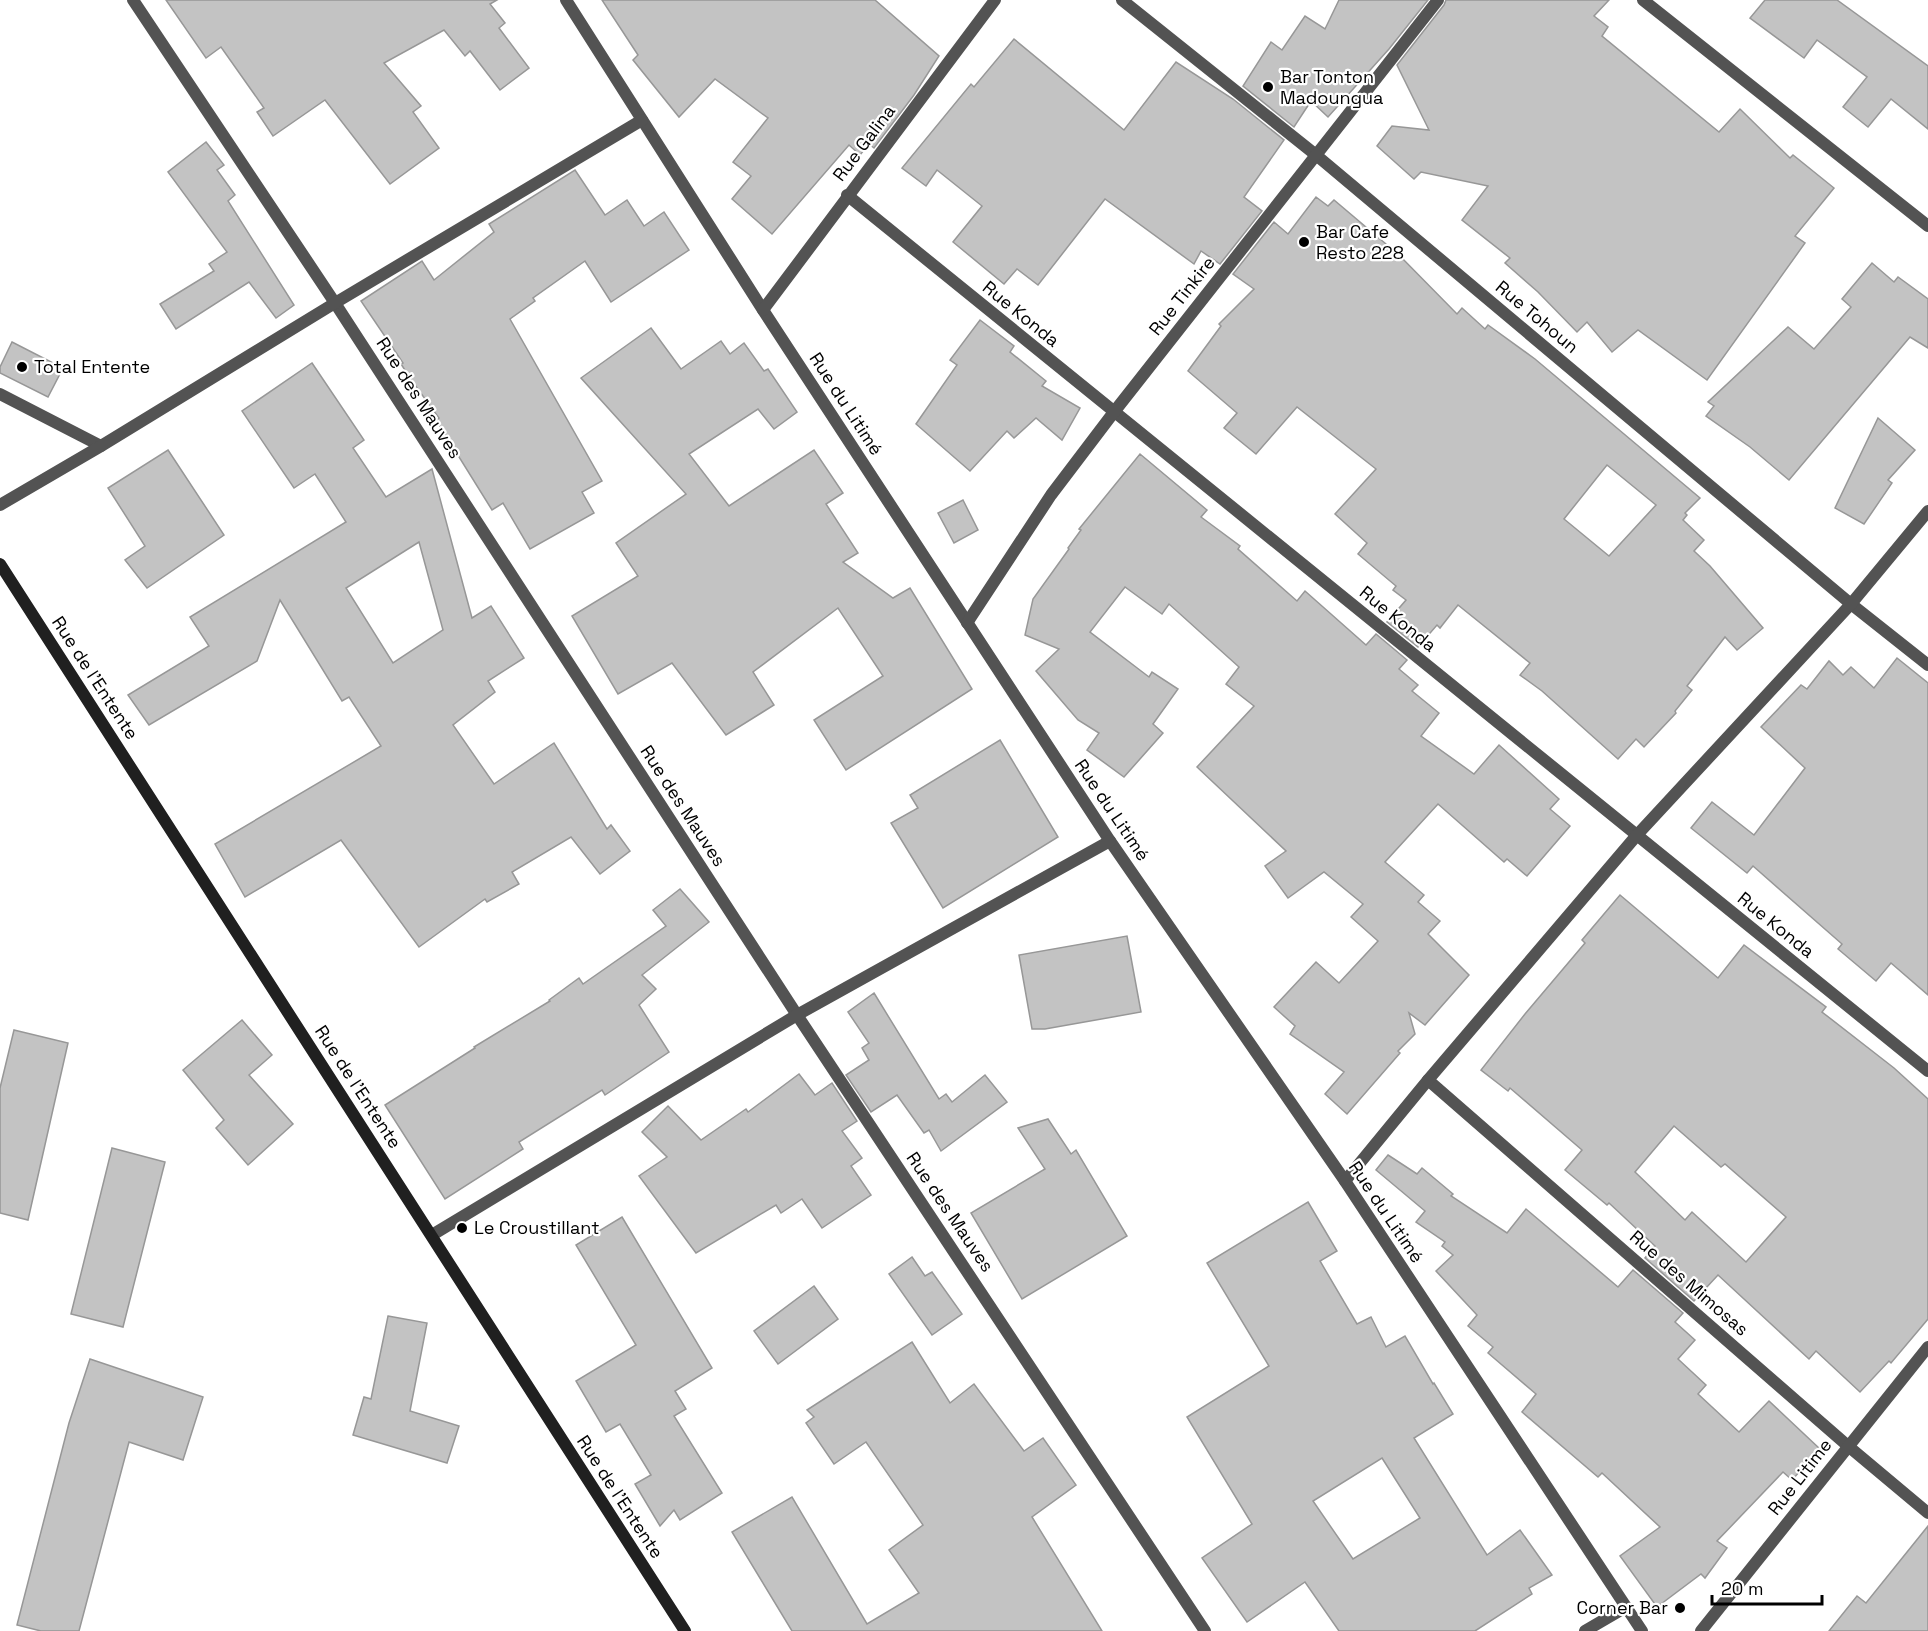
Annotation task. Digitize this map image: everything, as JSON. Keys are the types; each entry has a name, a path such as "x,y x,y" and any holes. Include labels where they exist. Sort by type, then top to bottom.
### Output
{"street":[{"name":"Rue des Mauves","path":"133,0 335,303 797,1015 1205,1631"},
{"name":"Rue du Litimé","path":"566,0 764,310 1110,842 1345,1181 1642,1631"},
{"name":"Rue Galina","path":"764,310 847,195 995,0"},
{"name":"Rue Tohoun","path":"1122,0 1316,155 1851,604 1928,664"},
{"name":"Rue Tinkire","path":"967,623 1051,495 1438,0"},
{"path":"1643,0 1928,226"},
{"path":"0,505 101,447 335,303 642,120"},
{"name":"Rue Konda","path":"847,195 1928,1071"},
{"path":"0,394 101,447"},
{"path":"1345,1181 1637,835 1851,604 1928,511"},
{"name":"Rue de l'Entente","path":"0,564 685,1631"},
{"path":"432,1235 797,1015 1110,842"},
{"name":"Rue des Mimosas","path":"1428,1080 1928,1513"},
{"name":"Rue Litime","path":"1701,1631 1928,1347"},
{"path":"1585,1631 1626,1607"}],"building":[{"path":"166,0 497,0 490,4 505,23 499,28 529,68 500,90 470,51 465,56 444,30 384,63 421,106 413,112 439,148 390,184 325,100 273,136 257,112 264,108 221,47 206,58"},
{"path":"602,0 875,0 939,56 914,95 874,148 869,144 860,155 849,145 772,234 732,199 751,176 733,162 768,118 715,79 679,117 633,60 638,55"},
{"path":"1339,0 1428,0 1389,49 1328,117 1311,101 1294,127 1243,86 1271,42 1282,50 1305,16 1325,29"},
{"path":"1446,0 1609,0 1594,16 1608,27 1602,36 1719,132 1740,109 1790,158 1793,155 1834,188 1795,236 1805,243 1707,380 1638,330 1612,352 1587,322 1577,332 1538,292 1505,263 1510,258 1462,220 1488,186 1421,172 1414,179 1377,146 1392,126 1429,130 1397,65"},
{"path":"1765,0 1837,0 1928,66 1928,129 1891,99 1868,127 1843,107 1867,77 1817,40 1804,58 1750,18"},
{"path":"1014,39 1124,130 1176,62 1233,99 1284,140 1244,197 1262,211 1220,264 1201,251 1194,264 1105,199 1038,285 1017,269 1004,284 953,242 982,206 937,170 926,186 902,168 971,84 974,87"},
{"path":"206,142 224,165 217,170 235,195 228,201 294,305 276,318 249,282 176,329 160,304 214,271 209,264 227,252 168,172"},
{"path":"575,170 605,215 627,200 644,226 664,212 689,250 611,302 585,261 533,298 535,301 510,319 602,481 582,492 594,513 530,549 503,503 492,510 436,420 439,418 412,381 401,364 403,363 361,301 422,261 434,280 494,232 489,224"},
{"path":"1316,197 1328,206 1334,200 1399,255 1457,314 1462,308 1485,329 1488,325 1535,359 1700,498 1685,513 1687,515 1683,520 1704,540 1694,551 1710,566 1763,628 1737,650 1725,637 1687,686 1692,690 1675,711 1676,713 1644,747 1636,739 1618,759 1542,691 1520,675 1530,663 1458,605 1440,628 1437,625 1418,647 1387,622 1406,600 1393,590 1396,586 1358,554 1367,543 1335,514 1376,469 1297,407 1256,454 1224,428 1237,413 1188,371 1221,326 1219,324 1254,289 1233,274 1274,222 1288,234","holes":["1607,465 1656,505 1609,556 1564,519"]},
{"path":"1872,263 1894,282 1898,277 1928,299 1928,348 1910,337 1789,480 1750,447 1706,416 1714,406 1708,402 1788,327 1814,349 1851,307 1842,299"},
{"path":"980,320 1014,346 1010,352 1046,381 1042,386 1080,408 1062,440 1036,418 1014,438 1007,431 970,471 916,424 957,365 950,360"},
{"path":"651,328 681,369 721,341 730,354 744,343 764,371 768,369 797,412 774,429 758,409 689,454 729,506 814,450 843,493 826,504 858,553 843,562 893,598 910,588 972,689 846,770 814,720 883,676 838,608 753,672 774,705 726,735 672,663 618,694 572,616 638,576 616,543 686,494 581,378"},
{"path":"12,342 63,368 48,397 0,373 0,367"},
{"path":"312,363 364,440 353,448 386,497 432,469 472,618 491,606 524,658 488,681 495,692 453,725 494,784 554,743 607,829 611,825 630,851 600,874 571,837 512,872 519,884 487,902 485,899 419,947 341,840 245,897 215,844 381,746 349,697 342,701 280,600 257,661 149,725 128,695 209,646 190,617 346,522 315,474 294,488 242,411","holes":["419,542 443,630 393,663 346,588"]},
{"path":"1878,418 1915,450 1888,480 1892,483 1864,524 1835,508"},
{"path":"168,450 224,535 147,588 125,560 145,546 108,488"},
{"path":"1140,454 1207,510 1201,517 1240,546 1238,549 1297,601 1305,591 1366,645 1376,634 1407,660 1399,669 1418,685 1412,691 1439,713 1421,736 1474,774 1499,745 1559,799 1550,809 1570,826 1527,876 1507,859 1504,862 1438,804 1385,862 1424,895 1418,902 1440,921 1428,934 1469,975 1425,1025 1409,1013 1415,1034 1398,1051 1400,1053 1347,1114 1325,1094 1344,1072 1290,1034 1295,1026 1274,1007 1316,962 1339,983 1378,941 1351,917 1363,904 1324,872 1288,898 1265,866 1286,851 1197,767 1254,706 1226,684 1239,667 1169,604 1162,614 1125,587 1090,632 1149,677 1152,672 1178,689 1153,724 1163,733 1124,777 1087,750 1099,733 1078,720 1036,671 1059,649 1025,635 1033,599 1069,549 1081,530 1079,529"},
{"path":"963,500 978,530 954,543 938,513"},
{"path":"1897,658 1928,683 1928,995 1891,963 1876,981 1838,949 1842,944 1753,866 1747,873 1691,828 1712,802 1754,835 1805,768 1761,727 1801,685 1807,689 1829,661 1843,675 1851,667 1874,688"},
{"path":"1000,740 1058,837 943,908 891,823 918,808 910,795"},
{"path":"680,889 709,922 642,975 656,989 639,1005 669,1052 605,1095 602,1090 519,1142 523,1149 445,1199 385,1105 550,1001 579,978 583,984 666,926 653,910"},
{"path":"1620,895 1718,978 1744,945 1826,1007 1822,1012 1894,1068 1928,1099 1928,1319 1891,1363 1889,1361 1860,1392 1816,1351 1809,1359 1718,1275 1694,1301 1645,1258 1655,1246 1609,1203 1607,1205 1565,1170 1582,1150 1510,1088 1508,1091 1481,1070 1585,943 1582,940","holes":["1674,1126 1721,1167 1725,1164 1786,1217 1746,1262 1692,1212 1685,1220 1635,1172"]},
{"path":"1127,936 1141,1012 1045,1029 1032,1029 1019,955"},
{"path":"874,993 939,1099 946,1094 952,1102 985,1075 1007,1102 941,1151 929,1130 924,1133 897,1095 871,1112 846,1075 869,1060 862,1048 869,1043 848,1012"},
{"path":"242,1020 272,1055 249,1075 293,1124 248,1165 216,1128 224,1120 183,1070"},
{"path":"14,1030 68,1043 28,1220 0,1213 0,1088"},
{"path":"799,1074 815,1095 832,1083 857,1121 842,1131 862,1158 851,1166 871,1195 822,1228 802,1199 781,1213 776,1205 696,1253 639,1176 667,1157 642,1132 668,1106 701,1140 746,1109 748,1112"},
{"path":"1048,1119 1071,1154 1076,1150 1127,1236 1022,1299 971,1213 1045,1169 1018,1128"},
{"path":"112,1148 165,1162 123,1327 71,1314"},
{"path":"1388,1155 1417,1174 1422,1168 1453,1194 1451,1196 1507,1233 1526,1209 1618,1287 1633,1270 1683,1313 1675,1322 1695,1340 1678,1359 1706,1385 1698,1394 1739,1432 1769,1401 1820,1449 1792,1480 1783,1472 1717,1541 1727,1548 1705,1578 1701,1574 1657,1607 1620,1556 1660,1527 1602,1473 1598,1477 1522,1412 1536,1394 1488,1353 1493,1347 1468,1326 1477,1315 1436,1271 1453,1255 1442,1246 1445,1242 1416,1222 1425,1211 1376,1170"},
{"path":"1308,1202 1337,1251 1320,1261 1357,1324 1371,1317 1386,1347 1405,1336 1453,1414 1414,1438 1487,1555 1520,1530 1552,1575 1529,1588 1532,1594 1475,1631 1339,1631 1305,1582 1247,1622 1202,1558 1252,1524 1187,1417 1269,1366 1207,1263","holes":["1382,1458 1420,1518 1353,1559 1313,1501"]},
{"path":"622,1217 712,1368 675,1391 686,1409 674,1416 722,1493 680,1520 674,1510 660,1526 635,1484 651,1475 620,1424 606,1432 576,1381 636,1345 576,1245"},
{"path":"912,1257 925,1276 932,1272 962,1314 932,1335 889,1274"},
{"path":"814,1286 838,1319 778,1364 754,1331"},
{"path":"388,1316 427,1323 410,1411 459,1426 447,1463 353,1435 364,1397 371,1399"},
{"path":"912,1342 950,1403 974,1384 1024,1451 1043,1438 1076,1485 1032,1517 1102,1631 792,1631 732,1532 792,1497 867,1624 919,1593 889,1550 923,1525 866,1442 834,1464 806,1423 814,1417 807,1410"},
{"path":"90,1359 203,1397 183,1460 129,1442 79,1631 41,1631 17,1625 69,1423"},
{"path":"1928,1526 1928,1631 1829,1631 1857,1596 1866,1603"}],"place":[{"name":"Bar Tonton Madoungua","path":"1268,87"},
{"name":"Bar Cafe Resto 228","path":"1304,242"},
{"name":"Total Entente","path":"22,367"},
{"name":"Le Croustillant","path":"462,1228"},
{"name":"Corner Bar","path":"1680,1608"}]}
